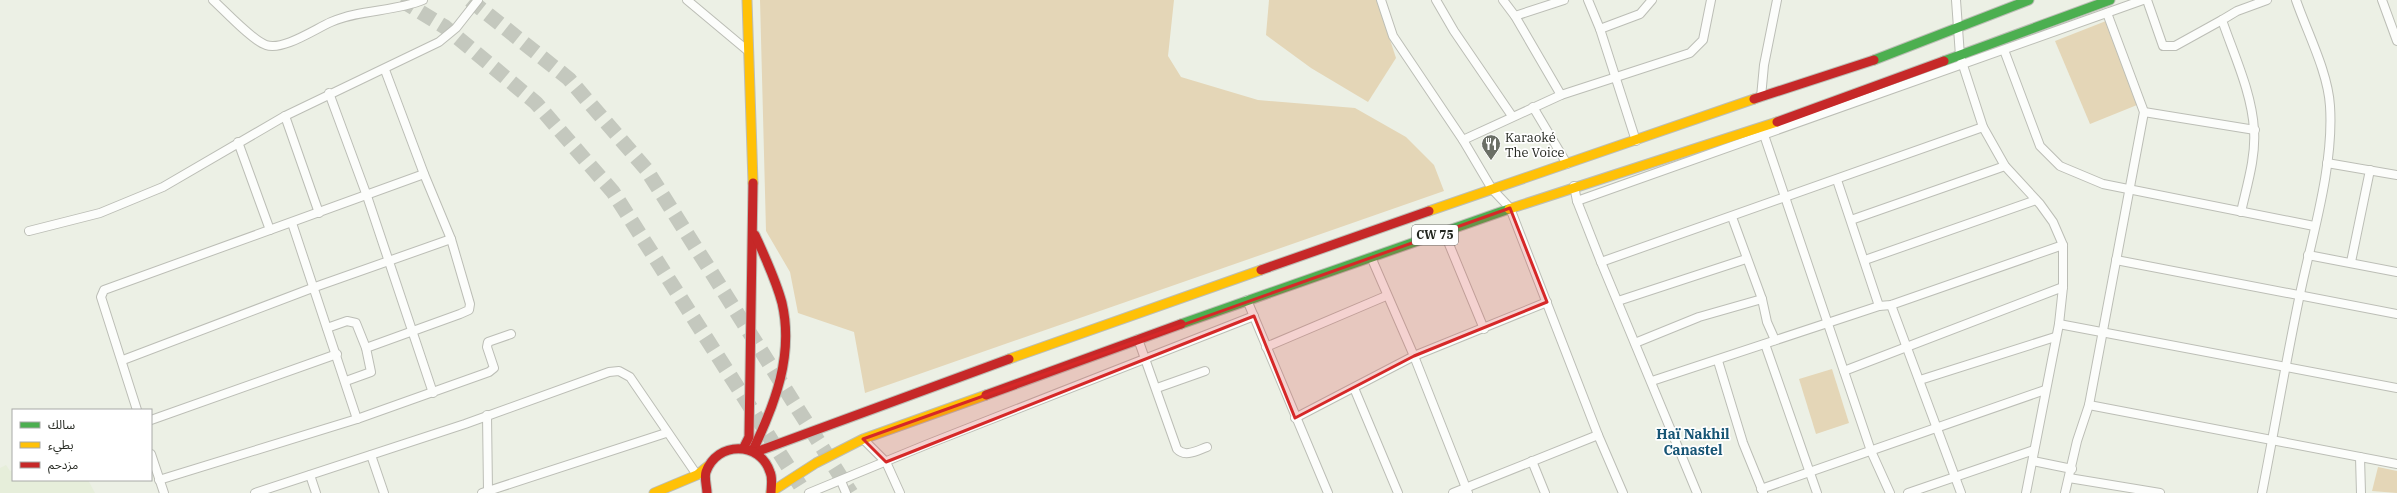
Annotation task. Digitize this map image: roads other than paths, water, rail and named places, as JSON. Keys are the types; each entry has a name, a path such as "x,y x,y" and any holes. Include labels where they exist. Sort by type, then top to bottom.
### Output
{"main road":[{"path":"744,447 749,437 753,231 747,0"},
{"path":"755,451 777,446 997,363 1492,189 1636,141 1761,96 1857,66 1957,26 2029,0"},
{"name":"CW 75","path":"771,492 816,463 862,439 1247,300 1574,186 1763,132 1961,60 2110,0"},
{"path":"753,231 778,290 787,337 782,378 755,451"},
{"path":"654,493 697,475 708,466 713,459 727,449 744,447 755,451 765,459 770,469 771,492"},
{"path":"707,493 705,475 708,466"}],"street":[{"path":"213,0 260,43 273,47 287,43 339,18 400,7 423,0"},
{"path":"29,231 100,213 163,187 285,116 329,93 385,70 438,42 456,28 478,0"},
{"path":"687,0 748,51"},
{"path":"1381,0 1393,36 1463,140 1492,189 1510,208 1548,302 1598,435 1623,493"},
{"path":"1436,0 1454,31 1512,116"},
{"path":"1503,0 1515,16 1562,95"},
{"path":"1515,16 1564,0"},
{"path":"1588,0 1600,29 1636,141"},
{"path":"1600,29 1640,14 1652,0"},
{"path":"1463,140 1512,116 1562,95 1682,57 1696,49 1705,34 1711,0"},
{"path":"1761,96 1764,65 1777,0"},
{"path":"1956,0 1961,60 1983,127 2005,166 2036,200 2053,222 2063,245 2063,287 2059,324 2055,337 2026,493"},
{"path":"1961,60 2004,50 2143,0"},
{"path":"2147,0 2163,46 2175,46 2237,11 2267,0"},
{"path":"2262,493 2327,163 2330,106 2325,78 2296,0"},
{"path":"2382,0 2397,41"},
{"path":"2066,493 2089,405 2144,112 2107,13"},
{"path":"2222,20 2251,106 2254,130 2254,153 2241,212"},
{"path":"2004,50 2040,146 2060,166 2078,176 2129,190 2314,226"},
{"path":"366,348 469,310 470,298 451,239 424,174 385,70"},
{"path":"329,93 367,196 433,393"},
{"path":"1533,107 1567,164"},
{"path":"2144,112 2254,130"},
{"path":"285,116 319,212"},
{"path":"1601,262 1837,180 1983,127"},
{"path":"1577,201 1763,132 1829,323 1871,451 1890,493"},
{"path":"238,142 270,230"},
{"path":"2327,163 2397,175"},
{"path":"1851,220 2005,166"},
{"path":"2351,262 2370,170"},
{"path":"137,409 123,360 102,297 104,290 367,196 424,174"},
{"path":"1837,180 1865,260 1879,306"},
{"path":"1574,186 1577,201 1601,262 1652,381 1697,493"},
{"path":"1865,260 2036,200"},
{"path":"1732,217 1746,259 1762,299 1767,322 1775,340"},
{"path":"292,223 315,287 357,419"},
{"path":"1444,232 1484,329"},
{"path":"123,360 388,260 451,239"},
{"path":"1652,381 1718,361 1775,340 1879,306 1891,304 2063,245"},
{"path":"2308,255 2397,272"},
{"path":"1371,257 1386,296 1414,356 1466,490"},
{"path":"1618,301 1746,259"},
{"path":"2116,260 2300,294 2397,314"},
{"path":"1844,371 2063,287"},
{"path":"1266,347 1386,296"},
{"path":"1635,343 1699,317 1762,299"},
{"path":"1247,300 1295,418 1328,493"},
{"path":"1295,418 1414,356 1548,302"},
{"path":"1891,304 1906,348 1920,380 1936,428 1961,493"},
{"path":"809,493 1254,316"},
{"path":"327,328 347,322 356,323 366,348 371,372 346,381"},
{"path":"2059,324 2397,388"},
{"path":"160,480 357,419 493,371 494,366 488,344 490,341 511,334"},
{"path":"1920,380 2055,337"},
{"path":"1138,339 1179,452 1190,454 1207,446"},
{"path":"1764,344 1817,493"},
{"path":"152,420 337,354"},
{"path":"1718,361 1743,443 1762,491 1809,472 2045,390"},
{"path":"255,493 371,456 609,372 620,371 630,376 666,433 697,475"},
{"path":"1157,388 1205,371"},
{"path":"1354,388 1398,493"},
{"path":"2089,405 2397,464"},
{"path":"487,415 485,492 666,433"},
{"path":"1453,493 1466,490 1532,461 1598,435"},
{"path":"862,439 886,462 900,493"},
{"path":"1908,493 2034,450"},
{"path":"371,456 384,493"},
{"path":"152,457 164,493"},
{"path":"2360,457 2361,493"},
{"path":"1532,461 1545,493"},
{"path":"2033,461 2072,469"},
{"path":"310,475 316,493"},
{"path":"2069,478 2156,493"},
{"path":"841,481 846,493"}],"tunnel":[{"path":"401,0 445,27 536,103 613,192 805,493"},
{"path":"470,0 569,79 646,169 851,493"}],"place":[{"name":"Karaoké The Voice","path":"1491,161"}],"district":[{"name":"Haï Nakhil Canastel","path":"1693,442"}]}
